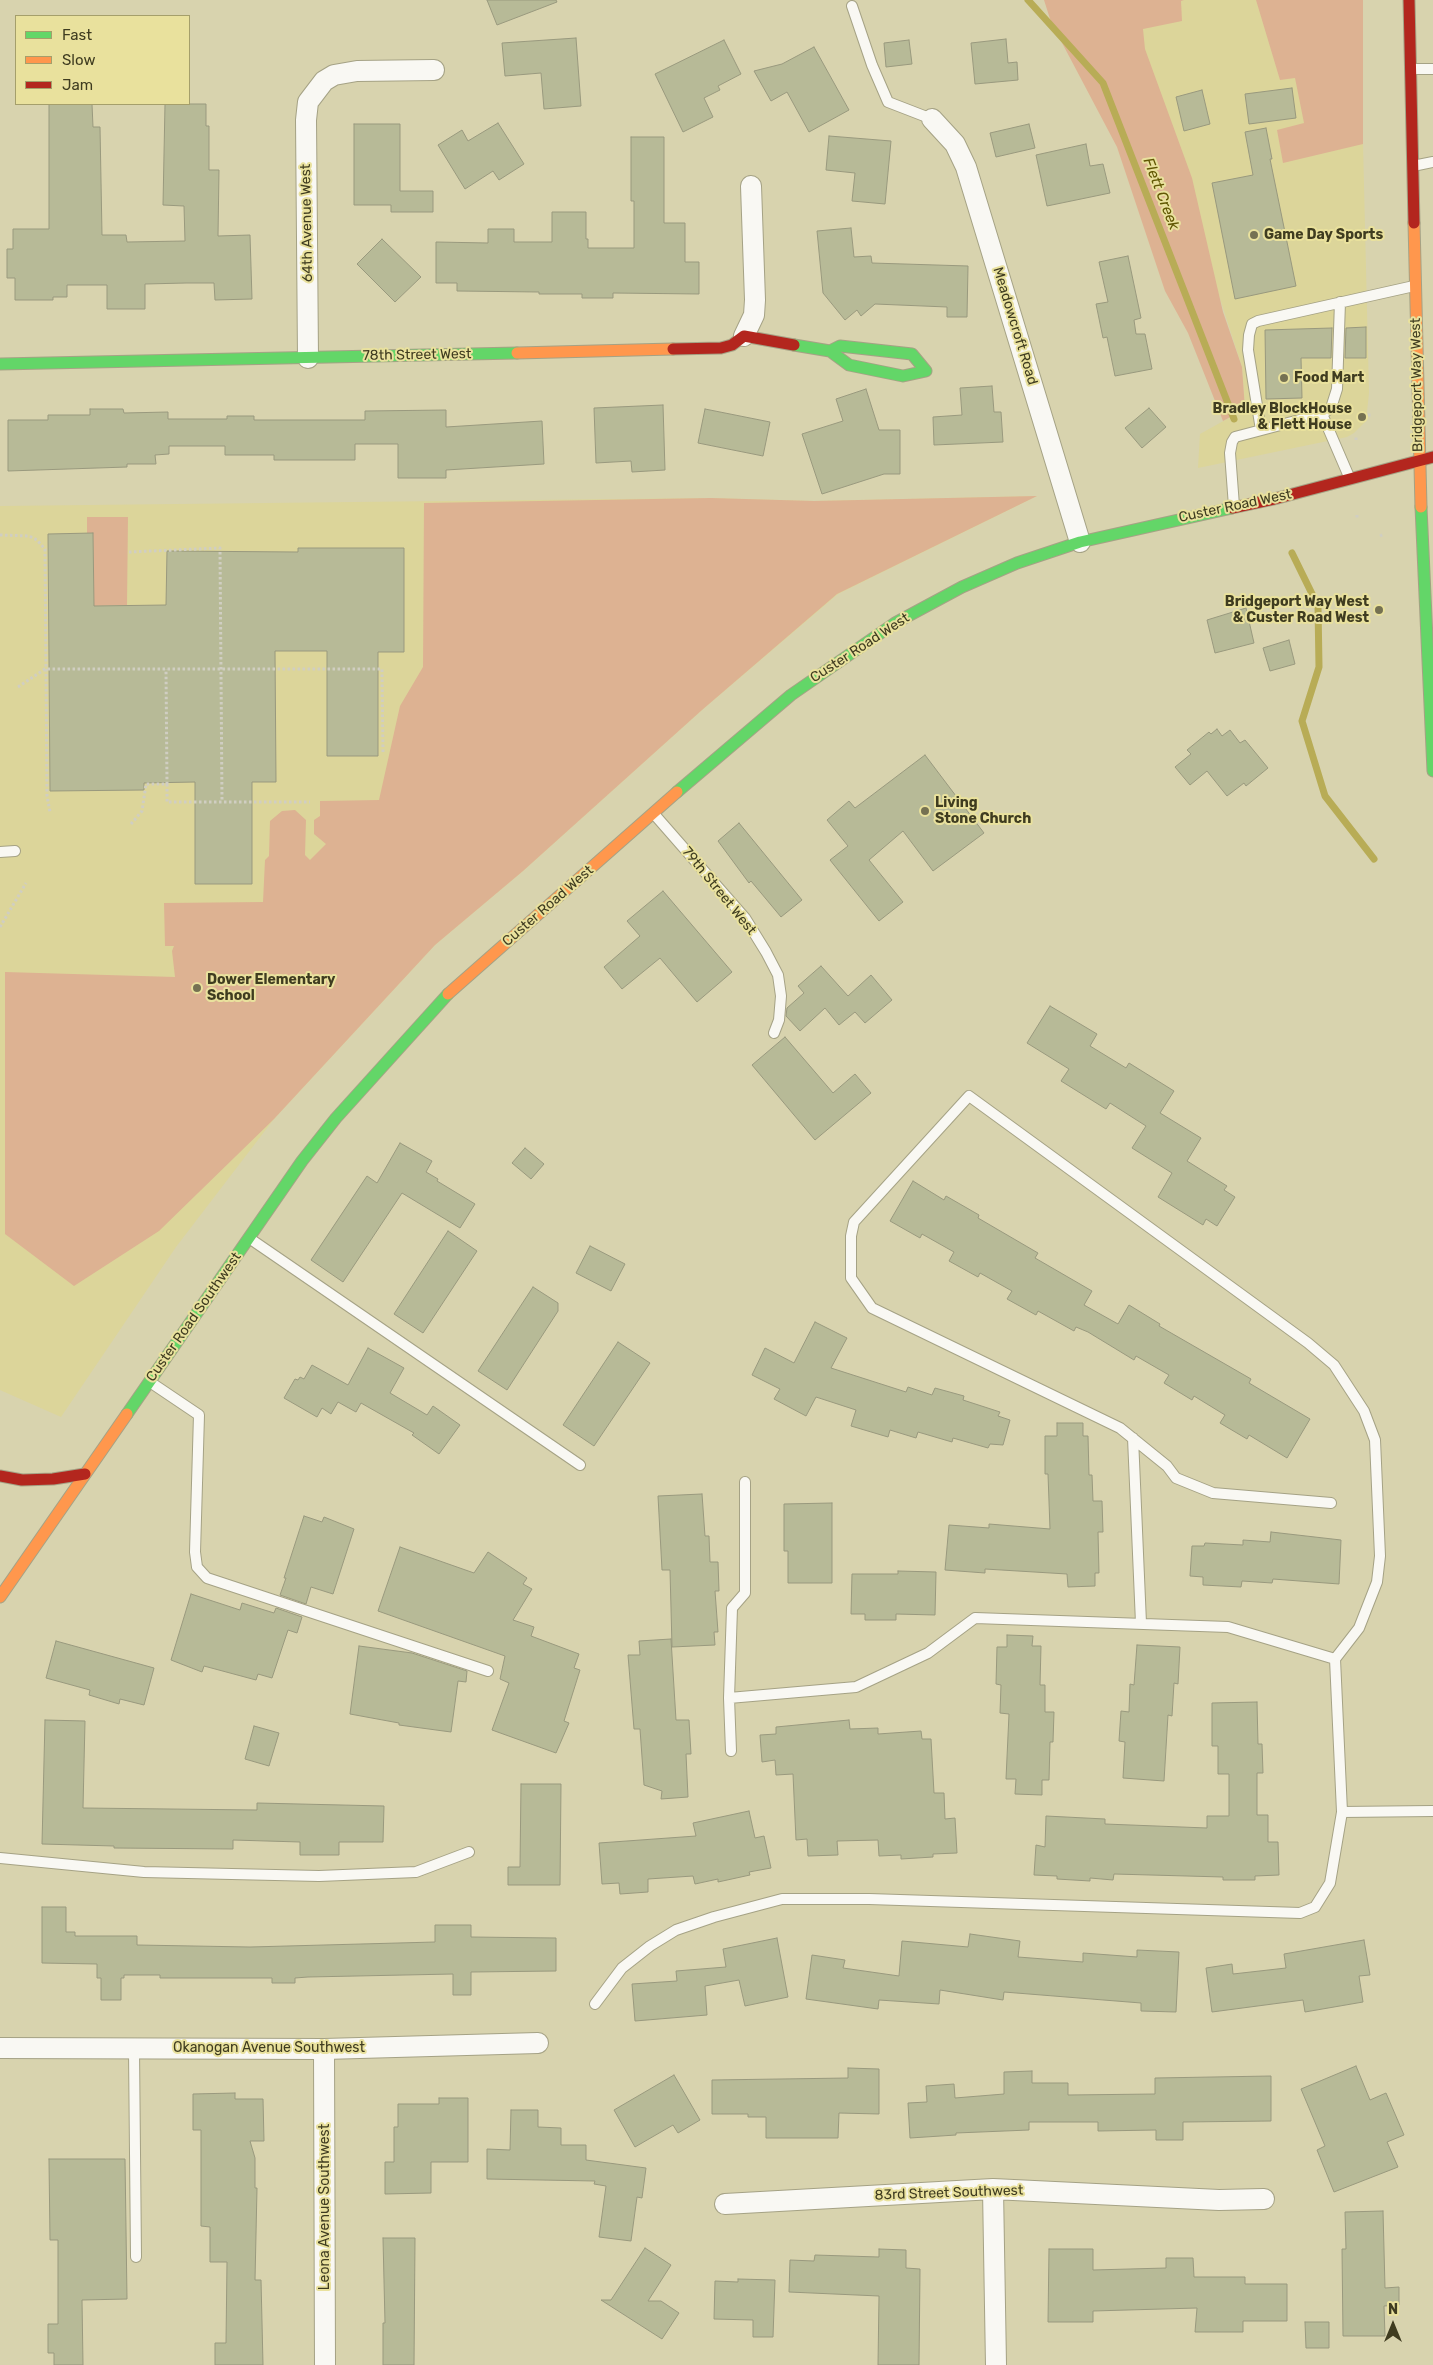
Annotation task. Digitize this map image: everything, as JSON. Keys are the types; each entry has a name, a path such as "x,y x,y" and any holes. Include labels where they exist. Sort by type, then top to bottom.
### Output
{"main road":[{"name":"Bridgeport Way West","path":"1409,0 1412,166 1419,249 1415,285 1419,462 1429,578 1433,771"},
{"name":"78th Street West","path":"0,364 721,348 732,345 744,336"},
{"path":"744,336 830,351 841,361 849,365 903,376 926,371 912,354 840,346 830,351"},
{"name":"Custer Road West","path":"400,1047 447,995 710,763 791,695 895,623 992,573 1052,550 1351,480 1433,457"},
{"name":"Custer Road Southwest","path":"0,1597 302,1161 336,1118 400,1047"},
{"path":"0,1476 22,1480 53,1479 85,1474"}],"street":[{"name":"64th Avenue West","path":"308,358 306,120 308,102 324,81 334,75 357,71 434,70"},
{"name":"Meadowcroft Road","path":"932,119 943,129 959,150 966,167 1080,542"},
{"path":"744,336 754,315 755,300 750,186"},
{"name":"Okanogan Avenue Southwest","path":"0,2048 324,2049 538,2043"},
{"name":"Leona Avenue Southwest","path":"324,2049 325,2365"},
{"path":"994,2189 996,2365"},
{"name":"83rd Street Southwest","path":"725,2204 994,2189 1219,2200 1264,2199"}],"lane":[{"path":"852,6 872,65 888,102 932,119"},
{"path":"1410,68 1433,69"},
{"path":"1412,166 1433,162"},
{"path":"1261,430 1248,350 1252,324 1258,321 1415,285"},
{"path":"1234,507 1232,442 1234,437 1322,414 1331,408 1337,389 1340,302"},
{"path":"1322,414 1351,480"},
{"name":"79th Street West","path":"654,813 745,918 766,952 778,976 781,996 779,1020 774,1033"},
{"path":"0,852 16,851"},
{"path":"595,2004 622,1968 650,1946 676,1930 714,1916 782,1900 879,1900 1300,1913 1315,1907 1330,1883 1342,1812 1335,1659 1359,1628 1377,1582 1380,1556 1375,1440 1364,1411 1334,1365 1308,1342 969,1096 854,1222 851,1236 851,1278 872,1308 1120,1428 1167,1466 1176,1478 1213,1493 1331,1504"},
{"path":"248,1238 580,1465"},
{"path":"149,1381 200,1416 195,1552 197,1566 207,1578 488,1671"},
{"path":"1133,1438 1141,1623"},
{"path":"731,1751 729,1698 732,1608 745,1594 745,1482"},
{"path":"729,1698 856,1687 928,1653 974,1618 1228,1627 1335,1659"},
{"path":"1342,1812 1433,1811"},
{"path":"0,1858 144,1872 319,1876 416,1872 470,1852"},
{"path":"134,2048 136,2257"}],"path":[{"path":"1368,415 1373,415"},
{"path":"1380,536 1384,534"},
{"path":"0,535 29,536 45,549 47,669 46,796 50,812"},
{"path":"129,552 220,548 222,802"},
{"path":"18,687 47,669 382,669 383,754"},
{"path":"166,669 167,802 310,802"},
{"path":"131,824 142,811 146,784 167,784"},
{"path":"0,927 26,883"}],"shaded area":[{"path":"1044,0 1184,0 1181,1 1182,21 1143,29 1145,49 1192,178 1223,312 1242,367 1245,409 1223,421 1188,333 1165,291 1117,147 1051,22"},
{"path":"1124,0 1363,0 1363,144 1369,393 1366,421 1347,437 1198,468 1200,434 1245,409 1242,367"},
{"path":"1256,0 1363,0 1363,144 1283,163 1277,130 1304,123 1295,78 1280,80"},
{"name":"Dower Elementary School","path":"1037,496 838,594 702,710 523,871 435,945 274,1119 176,1247 61,1417 0,1390 0,506 711,498 814,501"},
{"path":"1037,496 837,594 702,710 523,871 435,945 274,1119 159,1231 74,1286 5,1234 5,972 175,977 172,951 174,946 165,946 164,903 263,902 265,860 269,856 270,821 282,811 295,810 306,820 305,855 310,860 326,844 314,834 314,820 320,816 320,801 379,800 400,706 423,667 424,503 711,498 814,501"},
{"path":"87,517 128,517 127,605 94,606 93,533 87,533"}],"building":[{"path":"487,0 556,0 557,2 497,25"},
{"path":"576,38 581,106 544,109 541,73 505,76 502,43"},
{"path":"1006,39 1008,63 1017,62 1018,80 975,84 971,43"},
{"path":"724,40 741,74 718,86 720,90 704,98 713,117 683,132 655,74"},
{"path":"909,40 912,64 886,67 884,43"},
{"path":"814,47 849,110 809,132 787,92 771,101 754,71 782,64"},
{"path":"1292,88 1296,118 1249,124 1245,94"},
{"path":"1202,90 1210,124 1184,131 1176,97"},
{"path":"206,104 206,126 209,126 209,170 219,170 218,236 250,235 252,299 215,300 214,283 186,283 145,284 145,309 107,309 107,285 67,285 67,297 53,297 53,300 15,300 15,278 7,278 7,249 13,249 13,229 49,229 49,105 92,105 93,127 100,127 102,235 126,235 127,242 185,241 184,206 163,205 165,105"},
{"path":"498,123 524,164 499,180 493,171 465,189 438,145 462,130 468,141"},
{"path":"354,124 400,124 400,191 433,191 433,212 391,212 391,205 354,205"},
{"path":"1029,124 1035,148 996,157 990,133"},
{"name":"Game Day Sports","path":"1266,128 1272,159 1270,159 1296,286 1235,299 1212,183 1253,175 1245,132"},
{"path":"829,136 891,141 885,204 852,201 855,173 826,170"},
{"path":"631,137 664,137 664,223 685,223 685,262 699,262 699,294 613,293 613,298 582,298 582,294 457,291 457,283 436,283 436,242 488,243 488,229 514,229 514,242 552,242 552,212 586,212 588,248 634,248 634,201 631,201"},
{"path":"1086,144 1090,166 1103,164 1110,193 1047,206 1036,155"},
{"path":"851,228 854,257 871,256 872,263 968,266 967,317 947,317 947,307 875,304 861,316 857,310 845,320 823,293 817,231"},
{"path":"382,239 421,277 395,302 357,264"},
{"path":"1128,256 1141,318 1134,320 1136,334 1145,334 1152,369 1115,376 1107,337 1103,338 1096,304 1108,302 1099,262"},
{"path":"1366,327 1366,358 1345,358 1346,328"},
{"name":"Food Mart","path":"1332,328 1331,358 1301,358 1302,398 1266,399 1265,330"},
{"path":"992,386 994,412 1001,412 1003,442 934,445 933,417 962,415 960,388"},
{"path":"866,389 879,430 900,430 900,474 884,474 822,494 802,434 843,421 836,399"},
{"path":"663,405 665,470 632,472 631,461 596,463 594,408"},
{"path":"1149,408 1166,427 1142,448 1125,428"},
{"path":"90,409 123,409 124,413 168,412 168,419 227,419 227,416 254,416 254,420 365,420 365,411 446,410 446,427 542,421 544,464 446,470 446,478 398,478 398,444 355,444 355,460 274,460 274,455 225,455 225,446 169,446 169,454 155,455 156,464 127,464 127,467 8,471 8,420 48,420 48,415 90,415"},
{"path":"705,409 770,422 763,456 698,443"},
{"path":"93,533 94,606 166,605 167,551 298,552 298,548 404,548 404,652 378,652 378,756 327,756 327,651 275,651 276,782 252,782 252,884 195,884 195,782 144,783 144,790 50,791 48,534"},
{"path":"1246,608 1254,643 1215,653 1207,620"},
{"path":"1289,640 1295,664 1270,671 1263,648"},
{"path":"1217,729 1222,736 1230,730 1240,743 1245,740 1268,768 1246,786 1244,783 1227,796 1207,771 1190,785 1175,767 1191,754 1187,750 1209,732 1211,734"},
{"path":"925,755 984,833 933,871 903,831 869,860 903,902 879,921 830,860 848,846 827,820 849,801 855,808"},
{"path":"739,823 802,900 781,917 751,881 749,883 718,841"},
{"path":"663,891 732,972 697,1002 660,958 622,989 604,967 640,936 627,921"},
{"path":"821,966 848,996 871,975 892,1000 865,1023 855,1012 839,1025 825,1008 800,1031 786,1016 787,1008 804,993 798,986"},
{"path":"1050,1006 1097,1034 1090,1046 1126,1068 1129,1063 1174,1091 1160,1113 1201,1138 1187,1161 1227,1186 1224,1190 1235,1197 1217,1226 1206,1219 1203,1225 1158,1197 1172,1173 1132,1148 1146,1126 1110,1103 1106,1109 1061,1081 1069,1069 1027,1043"},
{"path":"785,1037 833,1093 855,1074 871,1093 815,1140 752,1065"},
{"path":"400,1143 432,1161 426,1172 438,1179 437,1181 475,1204 460,1228 402,1193 343,1282 311,1260 367,1176 377,1183"},
{"path":"525,1148 544,1164 531,1179 512,1163"},
{"path":"913,1181 944,1200 946,1196 979,1215 978,1218 1038,1253 1035,1258 1092,1291 1084,1305 1118,1324 1129,1305 1160,1324 1159,1326 1251,1379 1249,1383 1310,1419 1287,1458 1249,1435 1247,1439 1220,1423 1225,1415 1194,1396 1192,1400 1164,1383 1169,1375 1136,1356 1134,1360 1088,1332 1076,1327 1074,1331 1038,1311 1036,1315 1007,1299 1012,1291 980,1273 978,1277 949,1261 954,1252 922,1234 920,1238 890,1221"},
{"path":"448,1231 477,1251 423,1333 394,1314"},
{"path":"590,1246 625,1264 611,1291 576,1273"},
{"path":"533,1287 558,1303 558,1311 507,1390 478,1371"},
{"path":"815,1322 847,1338 831,1368 906,1392 908,1387 932,1395 935,1388 964,1396 963,1400 1000,1412 998,1416 1010,1420 1003,1445 990,1444 988,1448 953,1438 952,1442 918,1432 916,1438 890,1430 888,1437 851,1426 856,1410 816,1397 806,1416 774,1399 780,1389 752,1375 765,1348 794,1363"},
{"path":"618,1342 650,1363 594,1446 563,1425"},
{"path":"368,1348 404,1368 390,1393 427,1415 433,1406 460,1425 439,1454 412,1435 414,1433 361,1403 356,1412 338,1402 331,1414 322,1408 317,1417 284,1398 295,1379 298,1380 300,1377 304,1379 312,1365 348,1385"},
{"path":"1057,1423 1083,1423 1083,1436 1088,1436 1089,1475 1092,1475 1093,1501 1102,1501 1103,1532 1098,1532 1099,1573 1095,1573 1095,1586 1068,1587 1067,1574 985,1569 985,1573 945,1570 949,1525 989,1528 989,1524 1050,1529 1048,1474 1045,1474 1045,1436 1057,1436"},
{"path":"702,1494 705,1536 709,1536 710,1562 718,1562 719,1591 715,1591 718,1632 714,1632 715,1645 672,1647 670,1570 662,1570 658,1496"},
{"path":"832,1503 832,1583 788,1583 788,1551 784,1551 784,1504"},
{"path":"304,1516 322,1522 324,1517 354,1529 333,1594 311,1587 306,1604 280,1595"},
{"path":"1271,1532 1341,1540 1339,1584 1273,1579 1272,1583 1242,1581 1241,1587 1203,1585 1203,1577 1190,1576 1192,1546 1204,1546 1205,1543 1243,1545 1243,1540 1270,1542"},
{"path":"400,1547 474,1573 488,1552 527,1578 523,1584 532,1589 513,1620 534,1627 531,1636 579,1654 574,1668 580,1670 564,1721 569,1723 556,1753 492,1730 509,1683 500,1679 505,1656 378,1611"},
{"path":"898,1571 936,1572 935,1615 896,1614 896,1620 865,1620 865,1614 851,1614 852,1574 898,1574"},
{"path":"191,1594 240,1610 242,1603 274,1613 276,1608 302,1617 297,1633 288,1630 272,1678 258,1674 256,1680 204,1666 202,1672 171,1660"},
{"path":"1007,1635 1033,1636 1032,1646 1041,1646 1040,1685 1045,1685 1045,1712 1054,1712 1053,1742 1050,1742 1049,1780 1042,1780 1042,1795 1015,1794 1016,1779 1006,1779 1009,1714 1000,1713 1001,1685 996,1684 997,1647 1007,1647"},
{"path":"671,1639 676,1720 689,1720 691,1754 686,1754 688,1797 661,1799 662,1791 644,1785 640,1729 634,1729 628,1655 640,1655 639,1641"},
{"path":"56,1641 154,1668 144,1705 120,1699 119,1704 89,1695 90,1690 46,1678"},
{"path":"1137,1645 1180,1647 1178,1684 1174,1683 1172,1716 1168,1715 1164,1781 1123,1778 1125,1742 1119,1741 1121,1711 1129,1712 1130,1684 1134,1685"},
{"path":"359,1646 412,1653 467,1671 466,1682 458,1681 451,1732 399,1725 399,1723 350,1714"},
{"path":"1257,1702 1258,1744 1262,1744 1263,1773 1257,1773 1257,1815 1268,1815 1268,1842 1278,1842 1279,1875 1255,1876 1255,1880 1223,1880 1223,1877 1114,1874 1113,1880 1090,1878 1090,1881 1057,1879 1057,1876 1034,1875 1036,1845 1045,1847 1046,1816 1105,1819 1105,1824 1207,1828 1207,1816 1229,1816 1229,1774 1218,1774 1218,1746 1212,1746 1212,1703"},
{"path":"45,1720 85,1721 83,1808 257,1810 257,1803 384,1806 383,1842 339,1842 339,1855 300,1855 300,1842 233,1840 233,1849 114,1848 114,1846 42,1844"},
{"path":"849,1720 850,1729 878,1728 878,1734 921,1731 922,1739 931,1739 934,1793 944,1793 945,1819 955,1818 957,1853 933,1854 933,1857 901,1859 901,1855 879,1856 878,1840 837,1841 838,1855 808,1856 807,1839 796,1840 793,1774 776,1775 775,1760 762,1762 760,1735 776,1734 776,1727"},
{"path":"254,1726 279,1733 269,1766 245,1759"},
{"path":"521,1784 561,1784 560,1885 508,1885 508,1867 520,1867"},
{"path":"749,1811 755,1838 764,1836 771,1868 749,1872 750,1875 718,1882 718,1879 695,1884 693,1876 648,1879 648,1892 620,1894 619,1883 602,1884 599,1843 696,1836 693,1823"},
{"path":"42,1907 66,1907 66,1932 75,1932 75,1936 137,1936 137,1945 250,1947 435,1942 435,1925 471,1925 471,1937 556,1938 556,1971 471,1972 471,1995 453,1995 453,1974 308,1977 295,1978 295,1983 272,1983 272,1978 160,1978 160,1975 124,1975 124,1978 121,1978 121,2000 101,2000 101,1978 97,1978 97,1964 42,1963"},
{"path":"970,1934 1020,1941 1018,1957 1083,1962 1083,1953 1137,1957 1137,1950 1179,1952 1176,2012 1141,2011 1141,2003 1004,1992 1003,2000 940,1990 939,2004 879,2000 878,2009 806,1999 812,1955 845,1960 843,1968 899,1976 902,1941 968,1947"},
{"path":"777,1938 788,1997 745,2006 739,1980 705,1986 707,2015 635,2021 632,1984 677,1981 676,1971 726,1967 723,1949"},
{"path":"1364,1940 1370,1975 1359,1976 1363,2002 1305,2012 1303,2000 1212,2012 1206,1968 1232,1964 1233,1974 1286,1968 1284,1954"},
{"path":"1356,2066 1370,2100 1386,2093 1404,2135 1387,2142 1398,2167 1334,2192 1317,2150 1325,2146 1301,2089"},
{"path":"848,2068 879,2069 879,2114 839,2113 838,2138 766,2138 766,2117 748,2117 748,2114 712,2114 712,2080 848,2078"},
{"path":"1032,2071 1032,2083 1068,2083 1068,2095 1155,2094 1155,2078 1271,2076 1271,2121 1183,2122 1183,2140 1156,2140 1156,2130 1098,2131 1098,2122 1029,2122 1029,2130 956,2133 956,2135 910,2138 908,2103 927,2102 926,2086 954,2084 955,2098 1004,2094 1004,2072"},
{"path":"674,2075 700,2120 678,2133 673,2125 635,2147 614,2110"},
{"path":"235,2093 235,2099 263,2099 264,2141 250,2141 255,2158 255,2188 257,2188 255,2280 261,2280 263,2365 215,2365 215,2343 226,2343 227,2262 210,2262 210,2227 201,2226 201,2130 193,2130 193,2094"},
{"path":"439,2098 468,2098 468,2162 431,2162 431,2193 385,2194 385,2162 394,2162 394,2127 398,2127 398,2104 439,2104"},
{"path":"511,2110 538,2110 538,2127 561,2128 561,2145 586,2145 586,2160 646,2168 642,2198 637,2197 631,2241 599,2237 606,2186 594,2184 595,2181 487,2179 487,2149 510,2150"},
{"path":"49,2159 125,2159 127,2299 82,2300 83,2365 54,2365 54,2353 48,2353 48,2324 58,2324 58,2240 50,2240"},
{"path":"1383,2211 1385,2288 1399,2287 1399,2305 1384,2306 1385,2336 1343,2336 1342,2249 1346,2249 1345,2212"},
{"path":"383,2238 415,2238 414,2365 383,2365 383,2323 385,2323"},
{"path":"645,2248 671,2265 648,2301 661,2301 679,2313 662,2339 601,2300 611,2300"},
{"path":"879,2249 906,2250 906,2268 920,2269 919,2365 878,2365 879,2296 789,2292 790,2260 814,2261 815,2255 879,2257"},
{"path":"1049,2249 1093,2249 1093,2270 1166,2268 1166,2258 1193,2258 1194,2277 1245,2277 1245,2284 1287,2284 1287,2321 1243,2321 1243,2332 1195,2332 1197,2308 1093,2311 1093,2322 1048,2322"},
{"path":"738,2279 775,2280 773,2337 753,2337 753,2320 714,2319 715,2281 738,2282"},
{"path":"1305,2322 1329,2322 1329,2348 1306,2348"}],"waterway":[{"name":"Flett Creek","path":"1028,0 1103,83 1234,419"},
{"name":"Flett Creek","path":"1292,553 1318,606 1319,667 1302,721 1325,796 1374,859"}],"traffic: fast":[{"path":"794,345 830,351 849,365 903,376 926,371 912,354 840,346 830,351"},
{"path":"0,364 517,353"},
{"path":"1421,507 1433,771"},
{"path":"677,792 791,695 895,623 962,587 1017,563 1080,542 1232,508"},
{"path":"127,1414 302,1161 336,1118 448,994"}],"traffic: slow":[{"path":"1414,223 1421,507"},
{"path":"517,353 673,349"},
{"path":"448,994 677,792"},
{"path":"0,1597 127,1414"}],"traffic: jam":[{"path":"1409,0 1414,223"},
{"path":"673,349 721,348 732,345 744,336 794,345"},
{"path":"1232,508 1274,499 1433,457"},
{"path":"0,1476 22,1480 53,1479 85,1474"}],"place":[{"name":"Game Day Sports","path":"1254,235"},
{"name":"Food Mart","path":"1284,378"},
{"name":"Bradley BlockHouse & Flett House","path":"1362,417"},
{"name":"Bridgeport Way West & Custer Road West","path":"1379,610"},
{"name":"Living Stone Church","path":"925,811"},
{"name":"Dower Elementary School","path":"197,988"}]}
